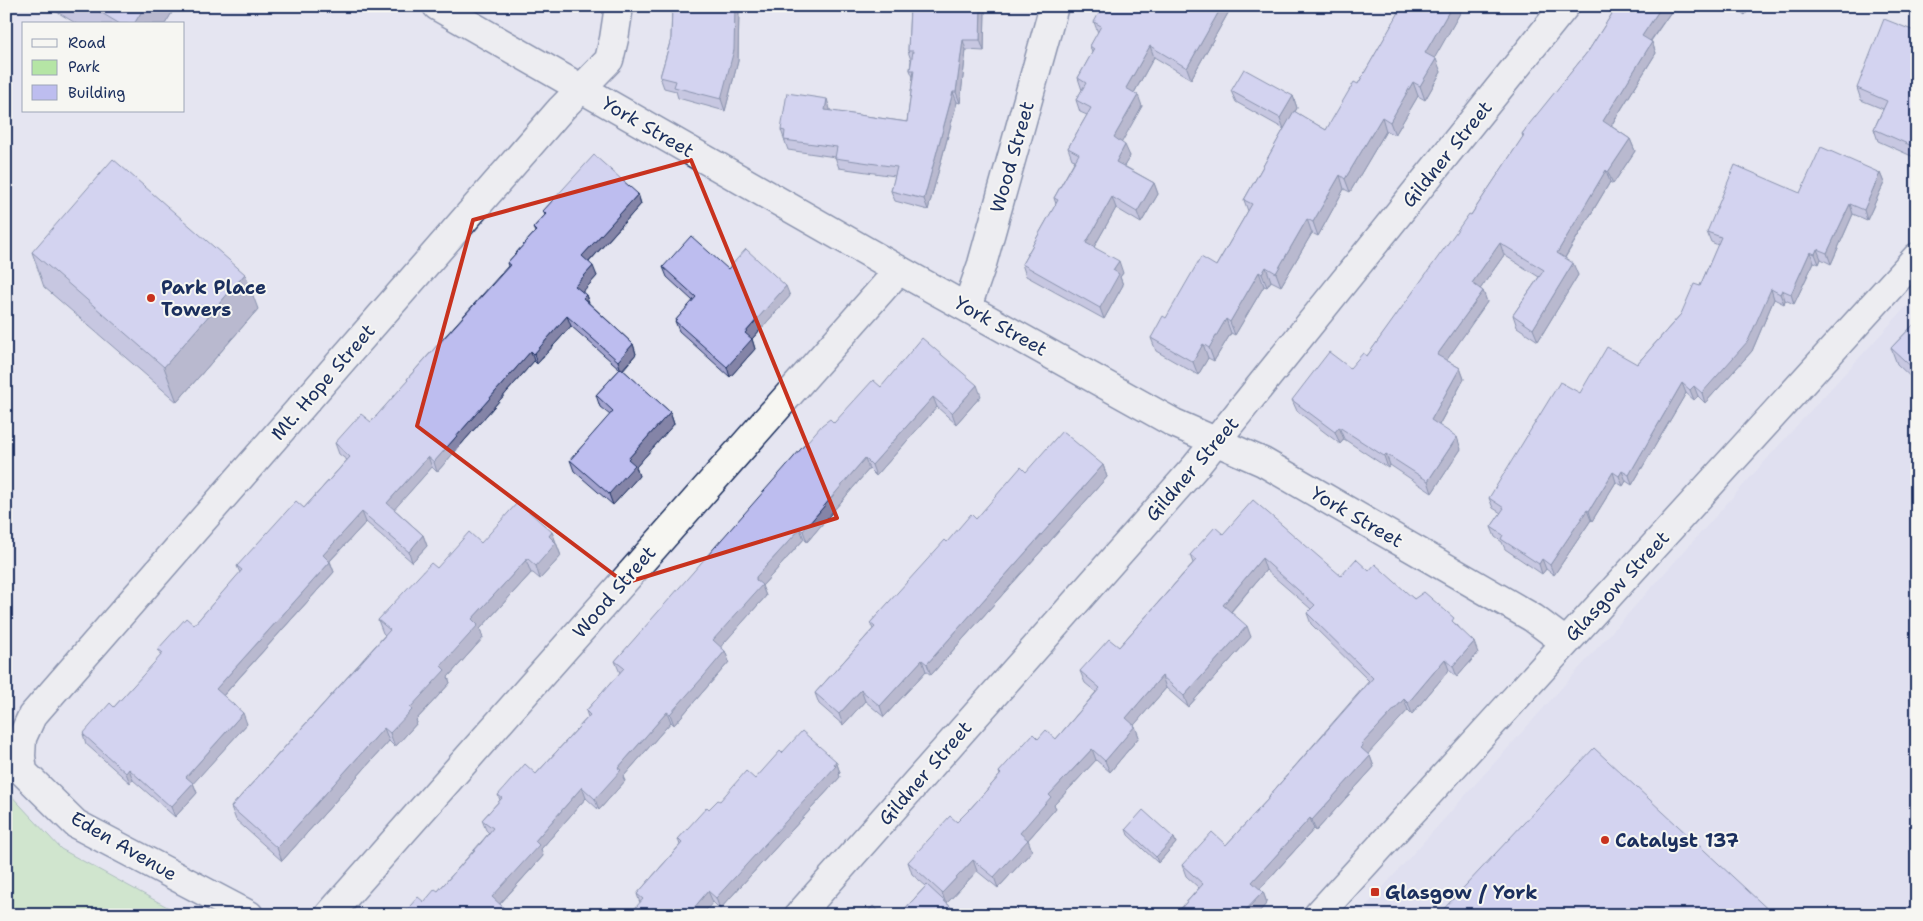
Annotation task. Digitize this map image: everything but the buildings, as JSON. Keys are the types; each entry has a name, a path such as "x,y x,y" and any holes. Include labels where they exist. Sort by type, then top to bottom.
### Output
{"street":[{"name":"York Street","path":"437,6 898,270 1174,423 1263,462 1533,618 1565,642"},
{"name":"Mt. Hope Street","path":"21,756 22,738 32,716 580,89 609,60 619,6"},
{"name":"Wood Street","path":"967,307 982,264 1054,6"},
{"name":"Gildner Street","path":"799,915 1196,466 1565,6"},
{"name":"Glasgow Street","path":"1318,915 1917,257"},
{"name":"Wood Street","path":"329,915 898,270"},
{"name":"Eden Avenue","path":"21,756 23,772 76,824 249,915"}],"highlighted area":[{"path":"691,160 837,518 625,583 417,426 473,220"}],"shaded area":[{"path":"1917,295 1917,915 1358,915 1800,422"}],"green space":[{"path":"6,790 61,849 182,915 6,915"}],"place":[{"name":"Park Place Towers","path":"151,298"},
{"name":"Catalyst 137","path":"1605,840"},
{"name":"Glasgow / York","path":"1375,892"}]}
